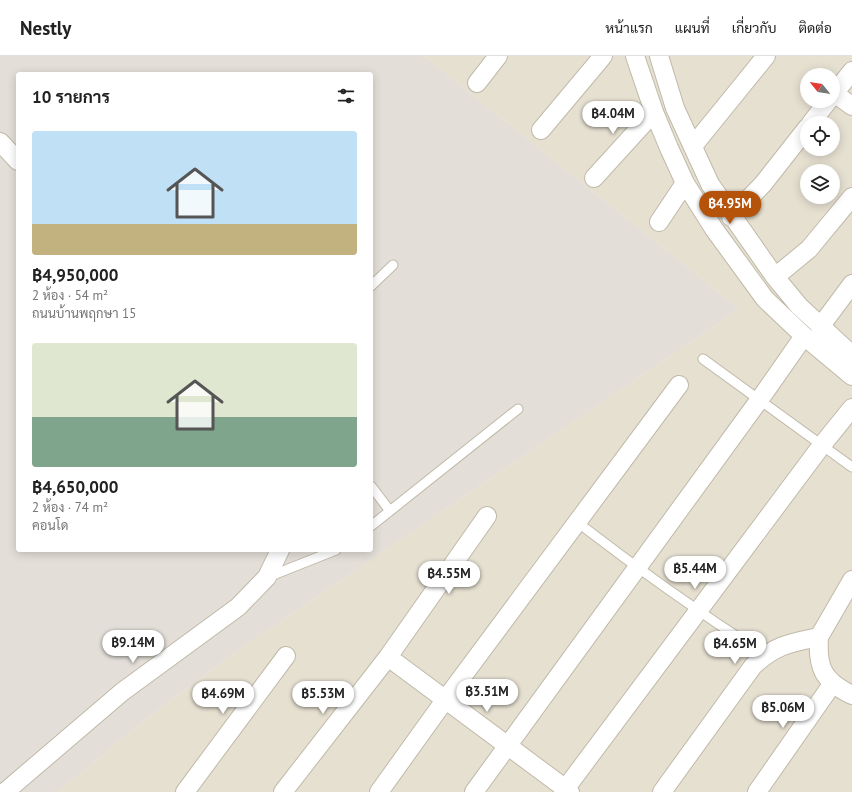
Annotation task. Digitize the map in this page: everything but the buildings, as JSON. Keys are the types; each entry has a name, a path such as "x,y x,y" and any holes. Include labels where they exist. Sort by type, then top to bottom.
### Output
{"street":[{"path":"477,83 498,56"},
{"path":"541,130 603,56"},
{"path":"635,56 654,112 685,183 714,229 765,299 804,336 852,376"},
{"path":"659,56 675,108 710,184 731,217 775,277 799,306 820,328 852,355"},
{"path":"693,146 766,56"},
{"path":"840,86 852,71"},
{"path":"840,100 852,106"},
{"path":"816,116 823,108"},
{"path":"594,178 654,112"},
{"path":"731,217 763,184 800,137"},
{"path":"0,142 16,158"},
{"path":"660,222 685,183"},
{"path":"702,209 720,198"},
{"path":"775,277 809,249 852,198"},
{"path":"820,328 852,284"},
{"path":"474,792 760,399 804,336"},
{"path":"379,792 445,700 679,385"},
{"path":"388,657 566,791 822,444 852,408"},
{"path":"283,792 388,657 487,516"},
{"path":"5,792 122,692 238,608 267,577 279,552"},
{"path":"852,581 819,637 819,664 833,683 852,695"},
{"path":"662,792 752,666 765,655 785,644 819,637"},
{"path":"187,791 286,656"},
{"path":"757,792 833,683"}],"lane":[{"path":"373,284 393,266"},
{"path":"703,359 852,467"},
{"path":"373,524 518,409"},
{"path":"373,489 390,511"},
{"path":"577,522 637,568 698,611 765,655"},
{"path":"267,577 331,552"}],"shaded area":[{"path":"0,56 424,56 739,309 234,653 152,714 58,792 0,792"},
{"path":"424,56 852,56 852,792 58,792 152,714 234,653 739,309"}]}
